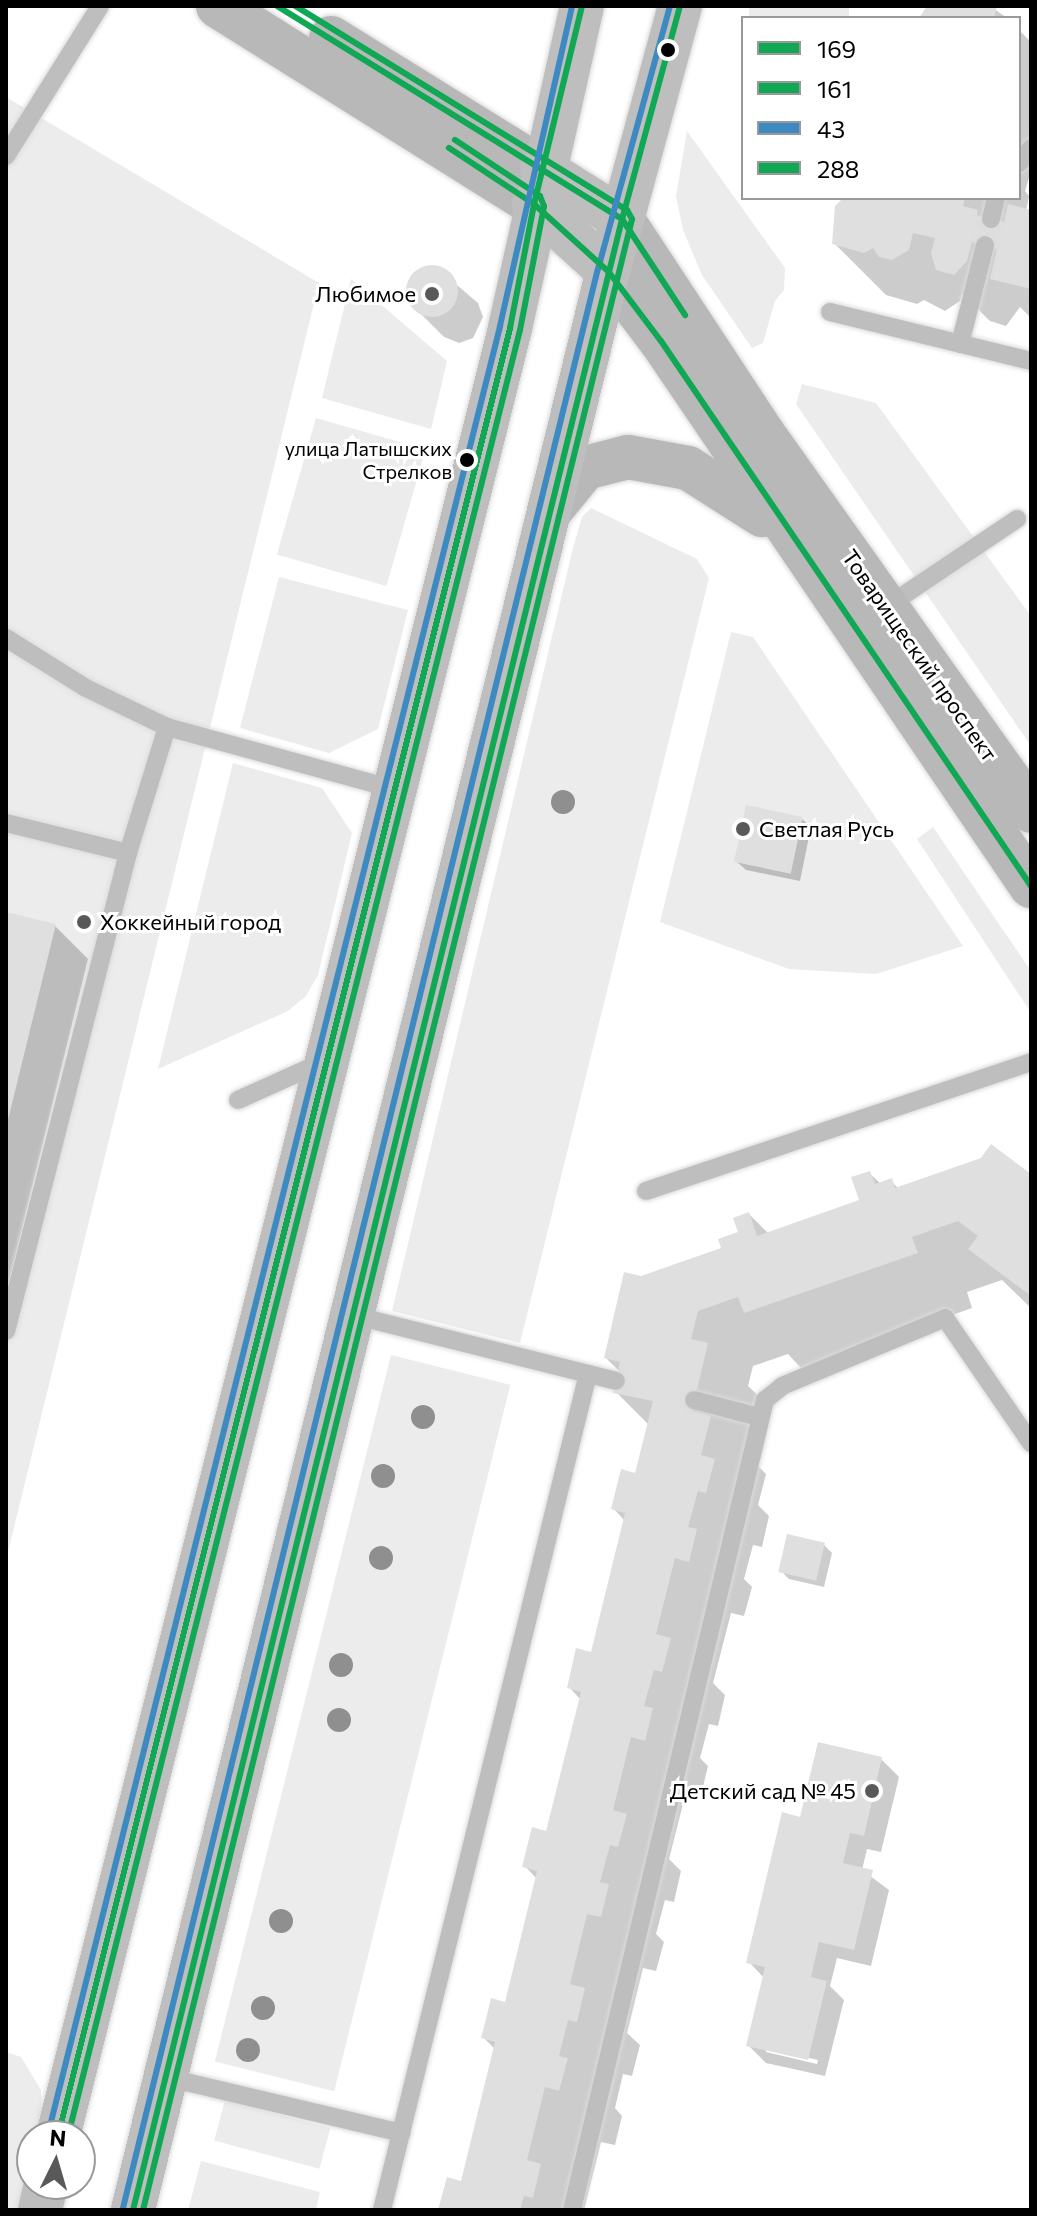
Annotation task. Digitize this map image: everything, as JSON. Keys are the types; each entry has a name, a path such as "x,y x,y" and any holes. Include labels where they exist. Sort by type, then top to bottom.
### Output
{"main road":[{"path":"62,2120 322,1062 510,328 538,187 582,6"},
{"path":"133,2210 608,271 680,6"},
{"path":"538,187 622,219"},
{"name":"Товарищеский проспект","path":"538,187 608,271"}],"street":[{"path":"218,6 538,187"},
{"path":"277,6 538,187"},
{"name":"Товарищеский проспект","path":"622,219 764,435 1031,811"},
{"name":"Товарищеский проспект","path":"608,271 661,341 789,535 1031,886"},
{"path":"550,511 585,468 628,457 659,460 718,483 789,535"}],"lane":[{"path":"6,156 100,6"},
{"path":"991,219 996,200"},
{"path":"960,344 985,245"},
{"path":"830,312 1031,361"},
{"path":"886,607 1017,519"},
{"path":"6,638 86,688 167,727 394,789"},
{"path":"6,1331 128,853 167,727"},
{"path":"6,823 128,853"},
{"path":"238,1100 322,1062"},
{"path":"646,1191 1031,1062"},
{"path":"352,1315 616,1381"},
{"path":"572,2210 765,1400 782,1386 945,1318 1023,1415 1031,1443"},
{"path":"382,2210 588,1374"},
{"path":"694,1400 759,1417"},
{"path":"165,2077 401,2133"}],"shaded area":[{"path":"749,6 849,6 849,16 749,16"},
{"name":"Хоккейный город","path":"6,97 319,283 6,1560"},
{"path":"687,131 785,268 784,290 775,301 763,343 752,348 702,275 683,230 676,196"},
{"path":"351,279 447,361 431,429 322,398"},
{"path":"802,384 876,403 1031,616 1031,746 796,404"},
{"path":"316,418 426,449 386,586 277,554"},
{"path":"591,508 697,559 709,578 520,1343 392,1311 573,548 582,517"},
{"path":"279,577 408,610 378,729 329,753 240,728"},
{"path":"731,632 753,637 963,946 876,974 789,969 660,922"},
{"path":"233,763 322,788 352,833 318,975 306,996 288,1011 158,1069"},
{"path":"933,827 1031,971 1031,1013 917,839"},
{"path":"391,1355 510,1385 334,2091 215,2061"},
{"path":"6,2052 21,2057 41,2090 42,2112 40,2120 16,2120 16,2200 20,2200 17,2210 6,2210"},
{"path":"225,2100 330,2128 319,2169 214,2141"},
{"path":"201,2161 320,2192 316,2210 188,2210"}],"building":[{"path":"927,6 997,6 994,16 920,16"},
{"path":"841,200 964,200 963,206 978,210 977,215 1004,222 1008,204 1031,210 1031,289 990,279 997,249 972,242 967,261 954,275 936,270 931,253 935,238 913,233 909,250 892,260 879,257 873,248 864,253 832,244 835,206"},
{"name":"Любимое","path":"432,265 450,273 458,291 450,309 432,317 414,309 406,291 414,273"},
{"path":"746,805 803,817 791,874 734,862"},
{"path":"6,912 56,924 7,1124 6,1124"},
{"path":"991,1144 1031,1174 1031,1296 968,1249 978,1236 958,1221 912,1237 918,1253 744,1313 738,1297 698,1311 691,1339 708,1343 692,1411 711,1416 701,1455 715,1459 706,1493 698,1491 688,1527 697,1529 689,1562 675,1558 656,1634 671,1638 662,1672 654,1670 644,1706 653,1708 645,1741 631,1737 613,1810 627,1814 618,1847 610,1845 600,1882 609,1884 601,1917 587,1914 570,1984 585,1988 577,2022 568,2020 559,2056 568,2058 559,2091 545,2087 527,2160 541,2164 533,2198 524,2196 520,2210 438,2210 447,2177 461,2181 495,2042 481,2038 491,1998 505,2002 537,1871 522,1867 532,1827 546,1831 581,1692 567,1688 576,1648 591,1652 625,1513 611,1509 621,1469 635,1473 653,1401 613,1393 620,1362 604,1358 624,1272 641,1276 721,1248 718,1239 738,1232 733,1218 749,1212 757,1236 859,1200 851,1177 870,1171 875,1184 892,1178 895,1188 981,1158"},
{"path":"787,1534 825,1543 816,1581 778,1572"},
{"path":"818,1742 882,1757 864,1836 850,1833 843,1863 873,1870 854,1950 819,1942 811,1977 827,1981 808,2060 746,2046 765,1967 746,1963 782,1812 800,1817"}],"transit line":[{"name":"169","path":"133,2210 622,219 277,6"},
{"name":"161","path":"143,2210 632,219 627,210 296,6"},
{"name":"43","path":"52,2120 500,326 572,6"},
{"name":"288","path":"582,6 534,204 608,271 661,341 1031,886"},
{"name":"43","path":"123,2208 598,269 670,6"},
{"name":"288","path":"680,6 622,219 685,315"},
{"name":"161","path":"72,2120 520,330 544,206 540,196 455,140"},
{"name":"169","path":"62,2120 510,328 534,204 449,148"}],"place":[{"name":"Любимое","path":"432,294"},
{"name":"улица Латышских Стрелков","path":"467,460"},
{"name":"Светлая Русь","path":"743,829"},
{"name":"Хоккейный город","path":"84,922"},
{"name":"Детский сад № 45","path":"872,1791"}]}
